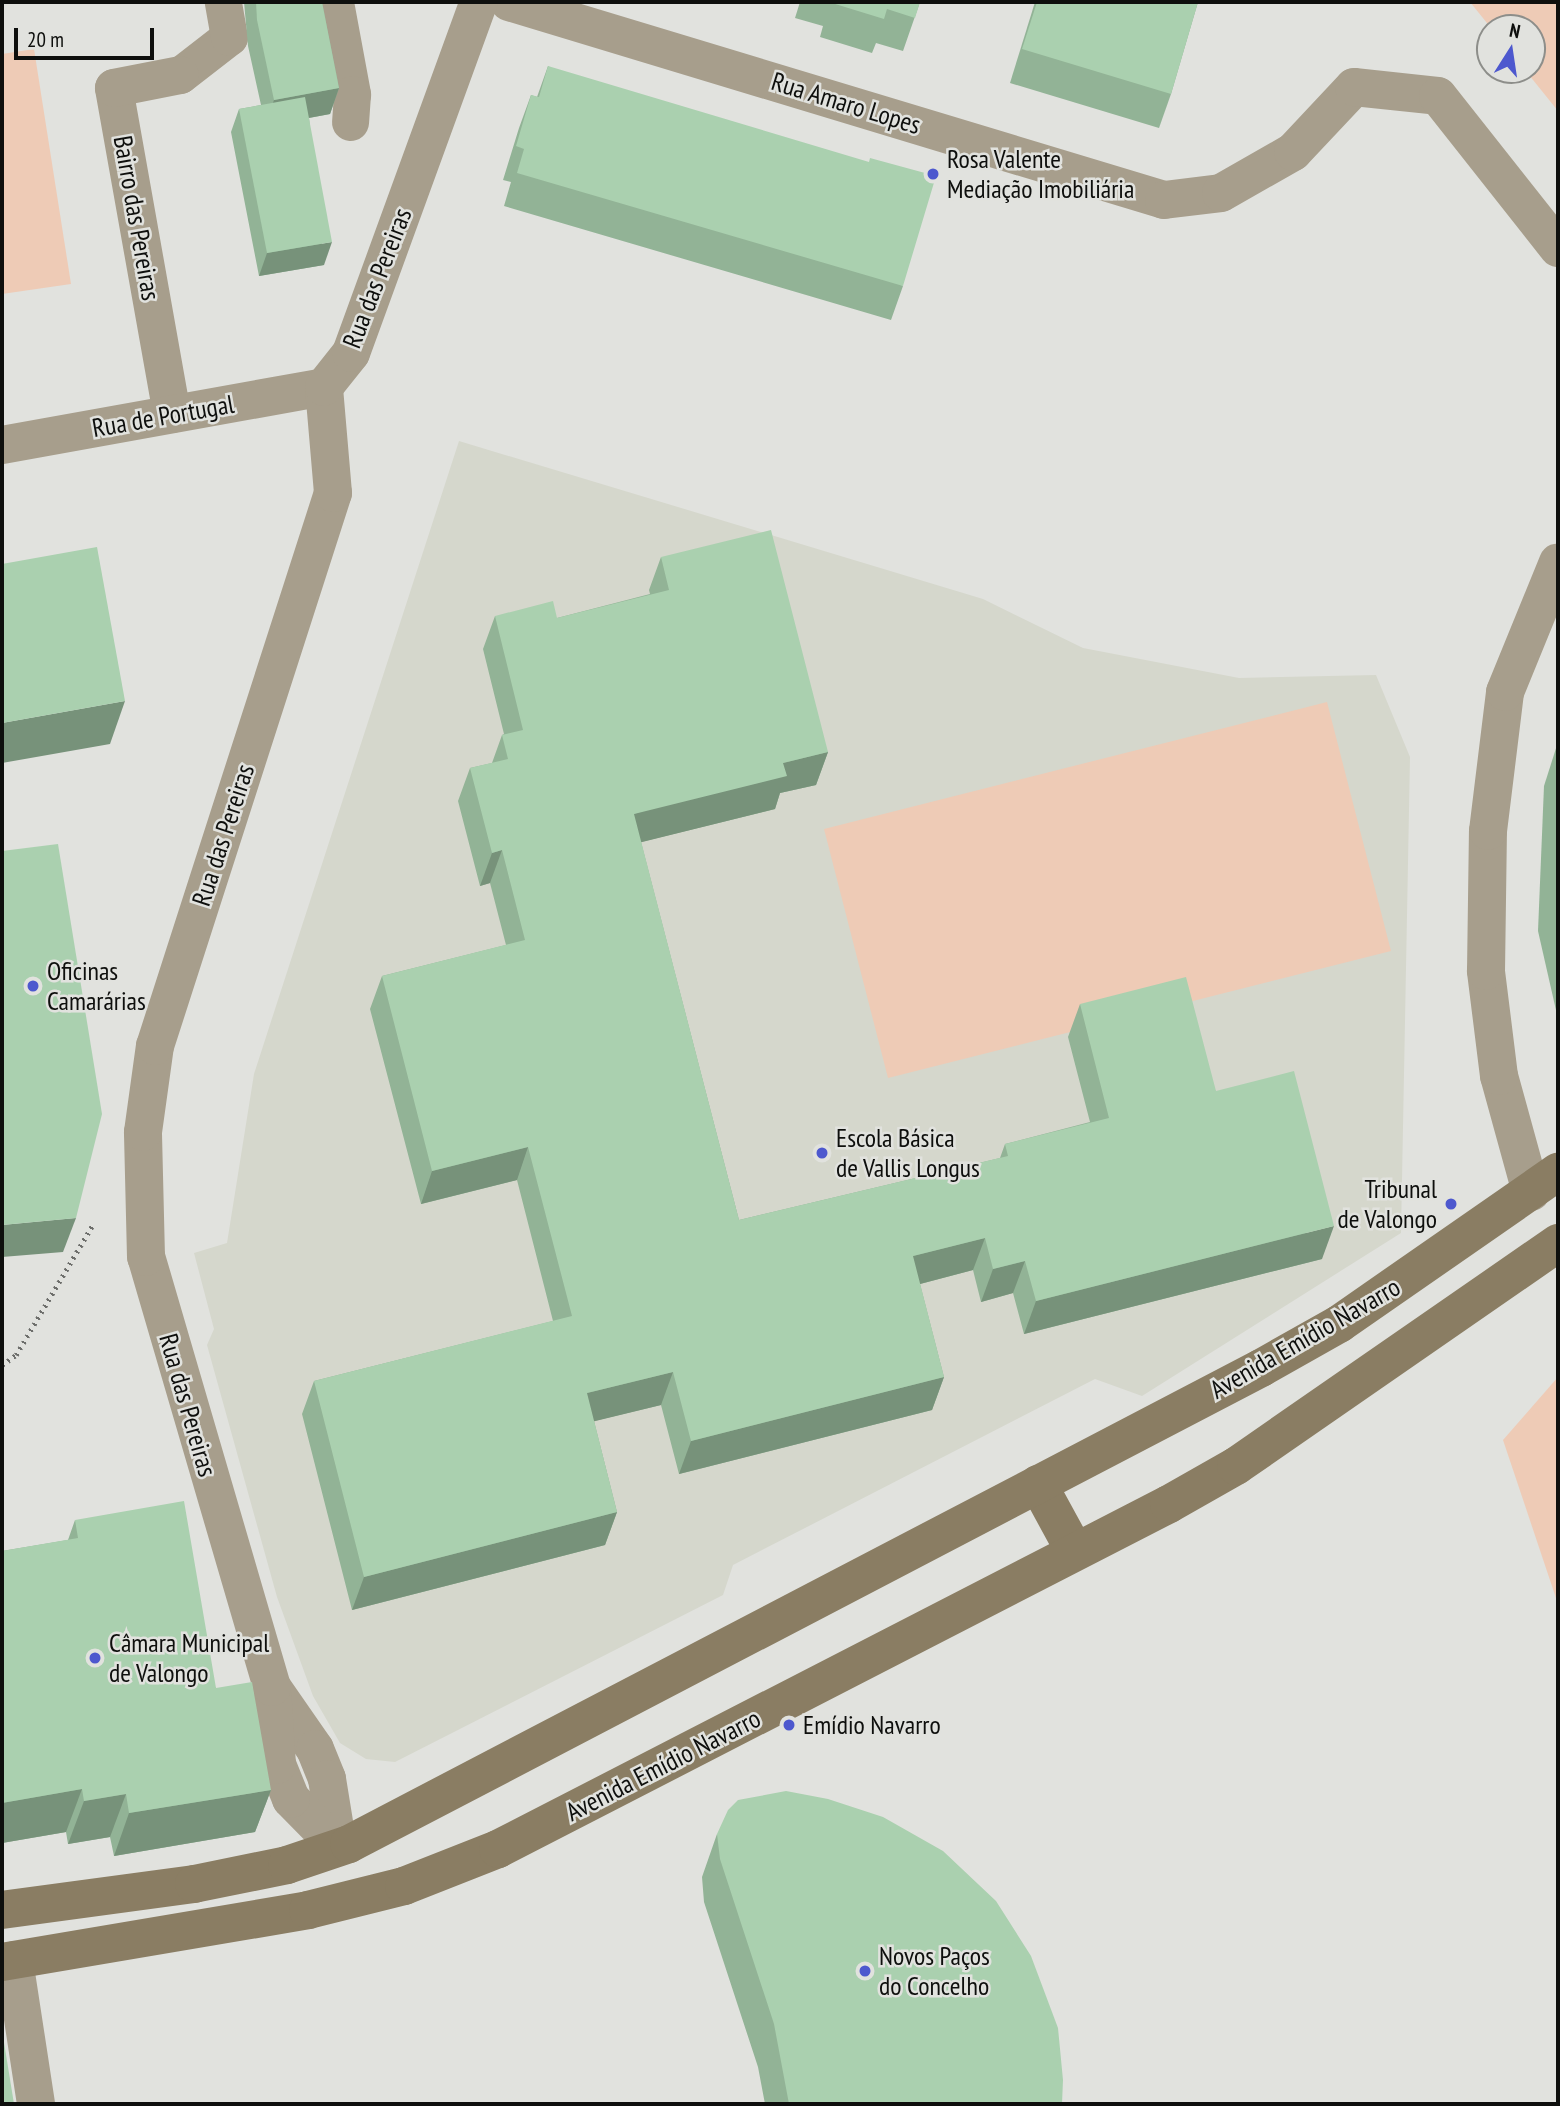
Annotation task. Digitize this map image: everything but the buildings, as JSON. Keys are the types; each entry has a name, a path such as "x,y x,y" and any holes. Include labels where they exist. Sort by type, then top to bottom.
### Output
{"main road":[{"name":"Avenida Emídio Navarro","path":"2,1910 194,1884 287,1865 338,1847 1038,1484 1339,1324 1545,1182"},
{"name":"Avenida Emídio Navarro","path":"8,1961 354,1899 404,1886 498,1849 1075,1552 1236,1466 1558,1243"},
{"path":"1038,1484 1075,1552"},
{"path":"338,1847 354,1899"}],"street":[{"path":"180,75 229,37 223,2"},
{"path":"335,2 352,94 350,122"},
{"name":"Rua das Pereiras","path":"338,1847 291,1799 277,1765 272,1687 146,1257 143,1132 155,1046 333,493 324,387 351,353 479,2"},
{"name":"Rua Amaro Lopes","path":"509,2 1164,200 1221,193 1293,152 1354,87 1438,96 1558,248"},
{"name":"Bairro das Pereiras","path":"172,414 114,88 180,75"},
{"name":"Rua de Portugal","path":"2,445 324,387"},
{"path":"1545,1182 1499,1076 1486,971 1488,831 1505,692 1558,562"},
{"path":"8,1961 36,2104"}],"path":[{"path":"2,1365 16,1355 92,1226"}],"shaded area":[{"path":"1470,2 1558,2 1558,111 1536,84 1546,84 1546,14 1480,14"},
{"path":"34,49 71,284 2,294 2,54"},
{"name":"Escola Básica de Vallis Longus","path":"459,441 983,599 1083,648 1239,678 1376,675 1410,757 1401,1233 1142,1396 1095,1379 733,1565 723,1595 395,1762 366,1759 340,1743 313,1696 277,1597 207,1345 214,1329 194,1253 227,1243 254,1074"},
{"path":"1327,702 1391,951 888,1078 824,829"},
{"path":"1558,1377 1558,1604 1503,1440"}],"place":[{"name":"Rosa Valente Mediação Imobiliária","path":"933,174"},
{"name":"Oficinas Camarárias","path":"33,986"},
{"name":"Escola Básica de Vallis Longus","path":"822,1153"},
{"name":"Tribunal de Valongo","path":"1451,1204"},
{"name":"Câmara Municipal de Valongo","path":"95,1658"},
{"name":"Emídio Navarro","path":"789,1725"},
{"name":"Novos Paços do Concelho","path":"865,1971"}]}
